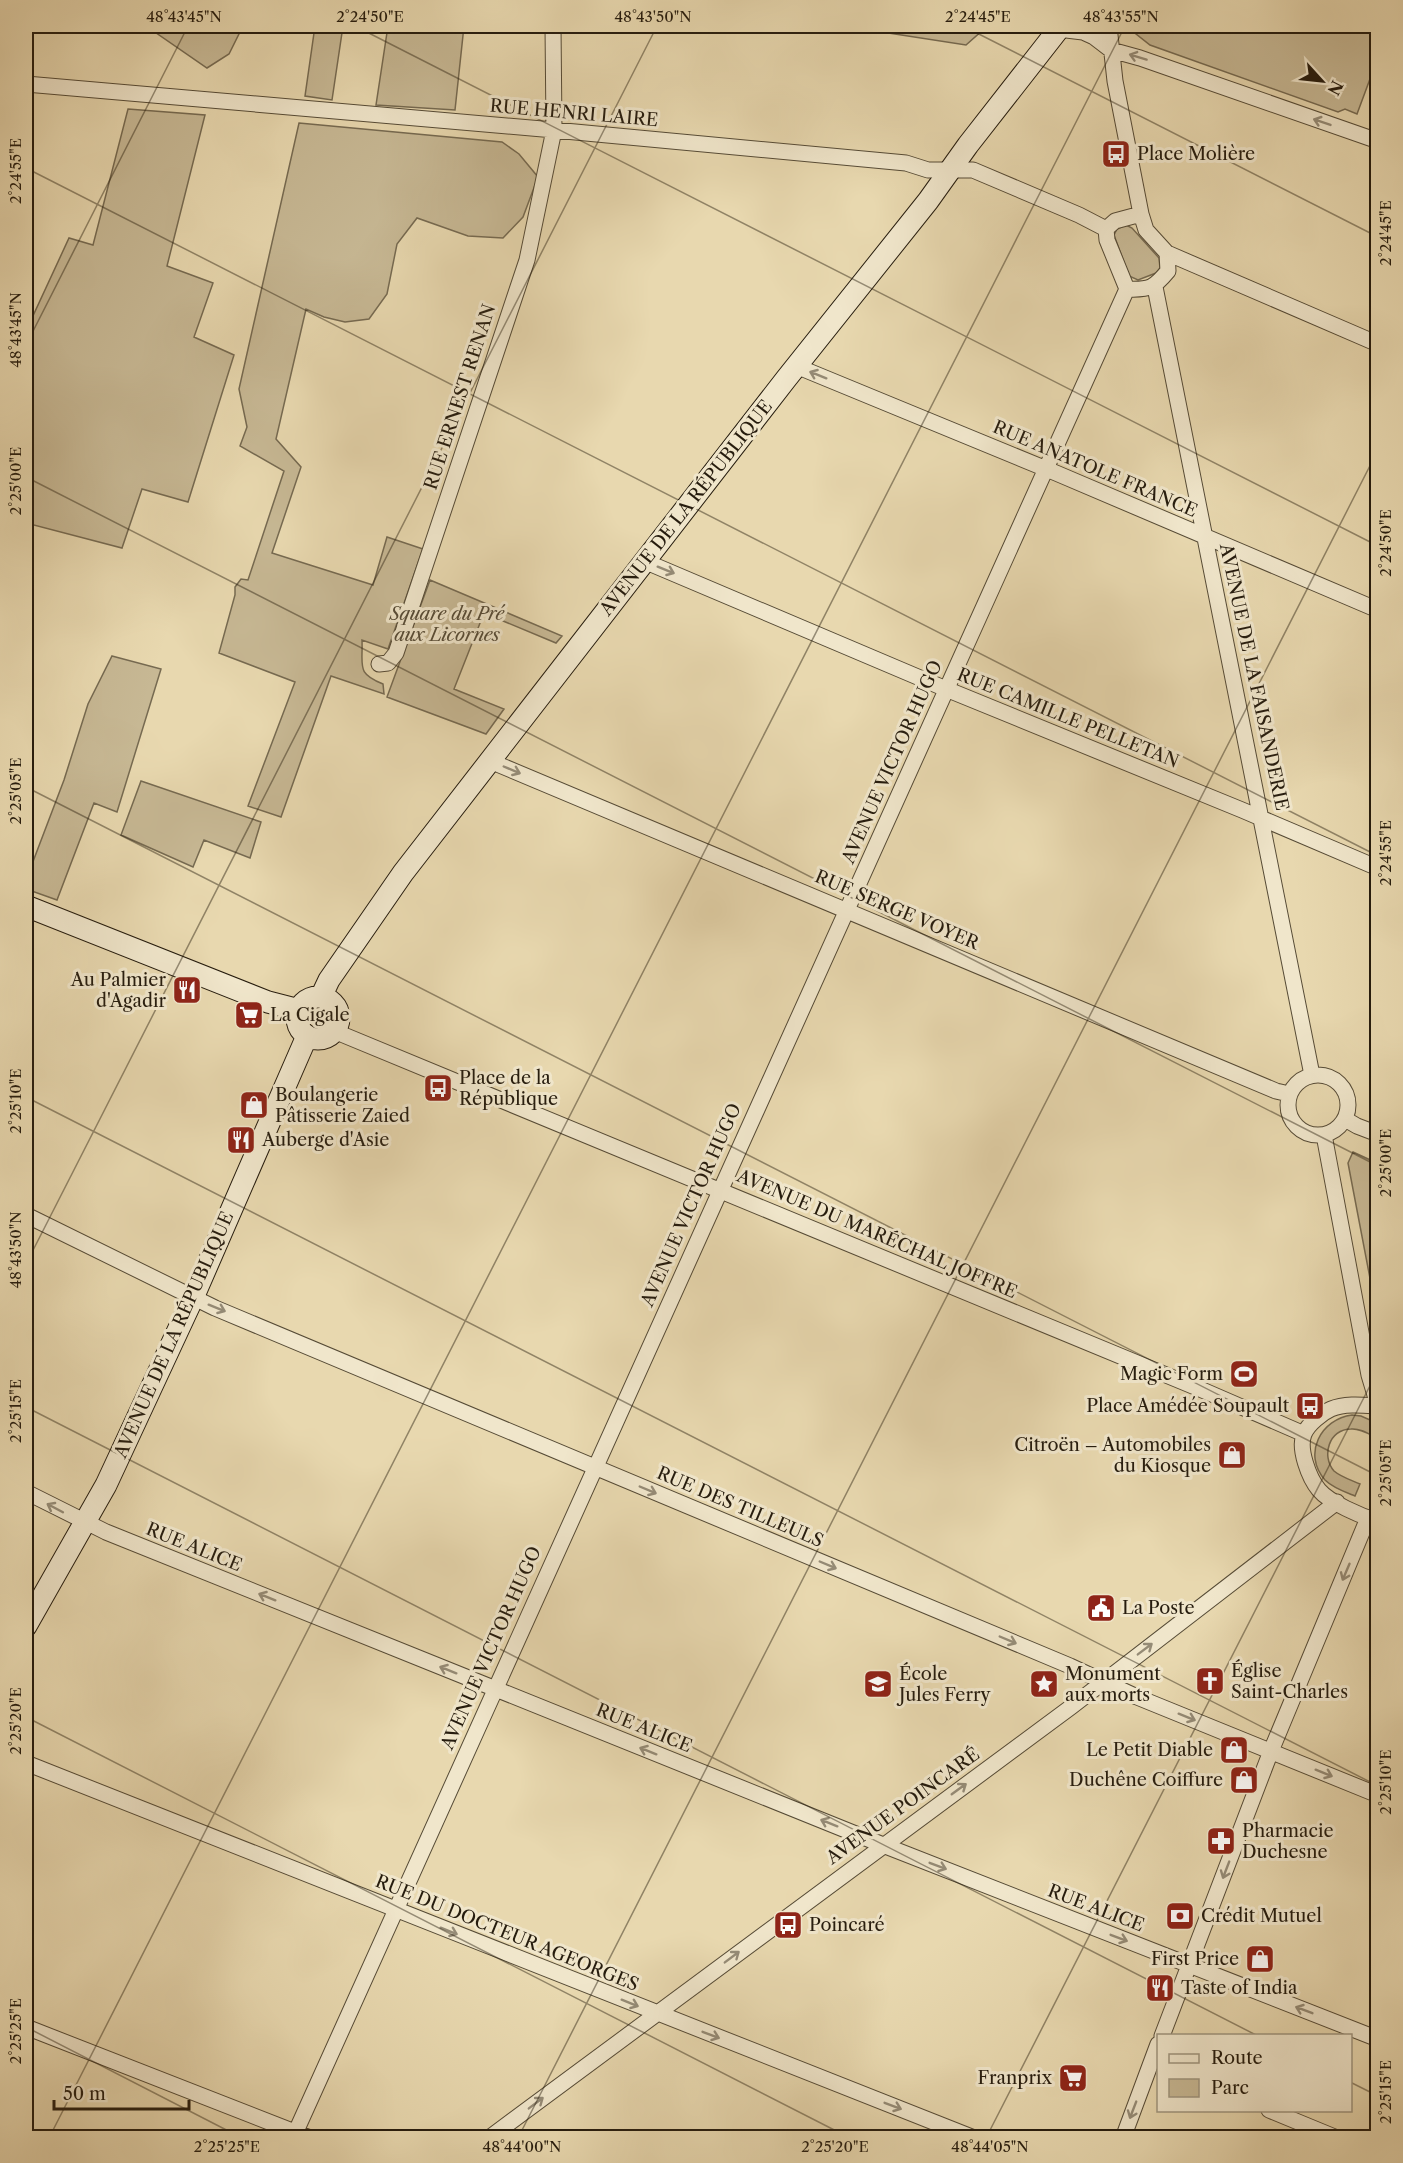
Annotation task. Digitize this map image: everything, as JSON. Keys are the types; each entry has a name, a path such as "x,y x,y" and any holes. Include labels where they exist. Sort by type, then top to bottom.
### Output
{"main road":[{"name":"AVENUE DE LA RÉPUBLIQUE","path":"321,997 329,980 404,873 796,366 928,201 1060,27"},
{"path":"26,906 268,1002 299,1010"},
{"path":"321,997 332,1002 338,1010 338,1024 334,1031 320,1039 307,1036 300,1028 297,1019 303,1004 312,998 321,997"},
{"name":"AVENUE DE LA RÉPUBLIQUE","path":"26,1626 106,1485 193,1298 307,1036"}],"street":[{"name":"RUE ERNEST RENAN","path":"379,664 388,663 396,652 526,260 554,130 553,26"},
{"path":"1109,26 1111,50 1141,214 1146,230 1167,253 1377,344"},
{"path":"1060,27 1089,35 1111,50 1140,58 1377,141"},
{"name":"RUE HENRI LAIRE","path":"26,84 906,163 928,170 973,170 1106,229"},
{"path":"1141,214 1116,221 1106,229 1107,240 1127,289 1142,290 1155,287 1168,271 1167,253"},
{"name":"AVENUE DE LA FAISANDERIE","path":"1155,287 1263,818 1312,1074"},
{"name":"AVENUE VICTOR HUGO","path":"299,2136 395,1909 1127,289"},
{"name":"RUE ANATOLE FRANCE","path":"796,366 1046,469 1377,610"},
{"name":"RUE CAMILLE PELLETAN","path":"644,561 946,689 1263,818 1377,868"},
{"name":"RUE SERGE VOYER","path":"490,761 1265,1086 1289,1094"},
{"name":"AVENUE DU MARÉCHAL JOFFRE","path":"334,1031 1304,1434"},
{"path":"1312,1074 1329,1076 1342,1086 1348,1102 1346,1119 1337,1129 1324,1135 1308,1134 1294,1125 1288,1110 1289,1094 1298,1081 1312,1074"},
{"path":"1346,1119 1377,1134"},
{"path":"1163,2034 1271,1751 1373,1519 1320,1492 1309,1474 1303,1455 1304,1434 1317,1418 1332,1408 1355,1404 1377,1405 1369,1375 1324,1135"},
{"name":"RUE DES TILLEULS","path":"26,1215 193,1298 1104,1681 1137,1697 1377,1795"},
{"name":"RUE ALICE","path":"26,1492 85,1523 883,1845 1377,2039"},
{"name":"AVENUE POINCARÉ","path":"489,2138 1104,1681 1337,1502"},
{"name":"RUE DU DOCTEUR AGEORGES","path":"26,1763 974,2138"},
{"path":"26,2027 299,2136"},
{"path":"1122,2138 1155,2065"},
{"path":"1274,2112 1337,2138"}],"green space":[{"path":"148,26 254,26 242,28 229,54 207,68"},
{"path":"315,26 343,26 332,100 305,96"},
{"path":"388,26 464,26 455,110 376,105"},
{"path":"843,26 992,26 983,30 966,45"},
{"path":"1126,26 1377,26 1377,60 1357,114 1345,109 1338,112 1150,45"},
{"path":"128,109 205,115 167,266 213,283 194,337 234,355 188,502 142,489 122,548 26,523 26,331 69,238 93,245"},
{"path":"299,123 502,142 519,154 538,177 523,217 503,238 468,236 417,218 397,244 387,294 369,319 345,322 324,317 306,309 276,439 301,467 272,553 373,585 387,537 423,549 388,649 362,640 363,668 368,676 383,684 384,694 331,676 281,817 248,806 295,682 219,653 235,595 235,587 241,579 248,580 284,471 240,446 247,427 239,389"},
{"path":"1126,225 1132,228 1159,258 1160,268 1156,273 1138,280 1129,276 1114,235 1117,229"},
{"name":"Square du Pré aux Licornes","path":"430,580 562,636 556,643 484,613 454,689 504,709 486,734 387,697"},
{"path":"112,656 161,669 117,812 94,803 57,900 26,889 26,880 64,780 88,704"},
{"path":"141,781 261,822 250,858 204,840 193,867 121,835"},
{"path":"1353,1152 1377,1163 1377,1315 1348,1163"},
{"path":"1352,1415 1377,1423 1377,1438 1358,1429 1343,1430 1337,1433 1329,1444 1328,1458 1334,1471 1360,1484 1355,1496 1335,1488 1325,1480 1318,1470 1315,1459 1318,1439 1324,1430 1331,1423"}],"place":[{"name":"Place Molière","path":"1116,154"},
{"name":"Au Palmier d'Agadir","path":"187,990"},
{"name":"La Cigale","path":"249,1015"},
{"name":"Place de la République","path":"438,1088"},
{"name":"Boulangerie Pâtisserie Zaied","path":"254,1105"},
{"name":"Auberge d'Asie","path":"241,1140"},
{"name":"Magic Form","path":"1244,1374"},
{"name":"Place Amédée Soupault","path":"1310,1406"},
{"name":"Citroën – Automobiles du Kiosque","path":"1232,1455"},
{"name":"La Poste","path":"1101,1608"},
{"name":"Église Saint-Charles","path":"1210,1681"},
{"name":"École Jules Ferry","path":"878,1684"},
{"name":"Monument aux morts","path":"1044,1684"},
{"name":"Le Petit Diable","path":"1234,1750"},
{"name":"Duchêne Coiffure","path":"1244,1780"},
{"name":"Pharmacie Duchesne","path":"1221,1841"},
{"name":"Crédit Mutuel","path":"1180,1916"},
{"name":"Poincaré","path":"788,1925"},
{"name":"First Price","path":"1260,1959"},
{"name":"Taste of India","path":"1160,1988"},
{"name":"Franprix","path":"1073,2078"}]}
